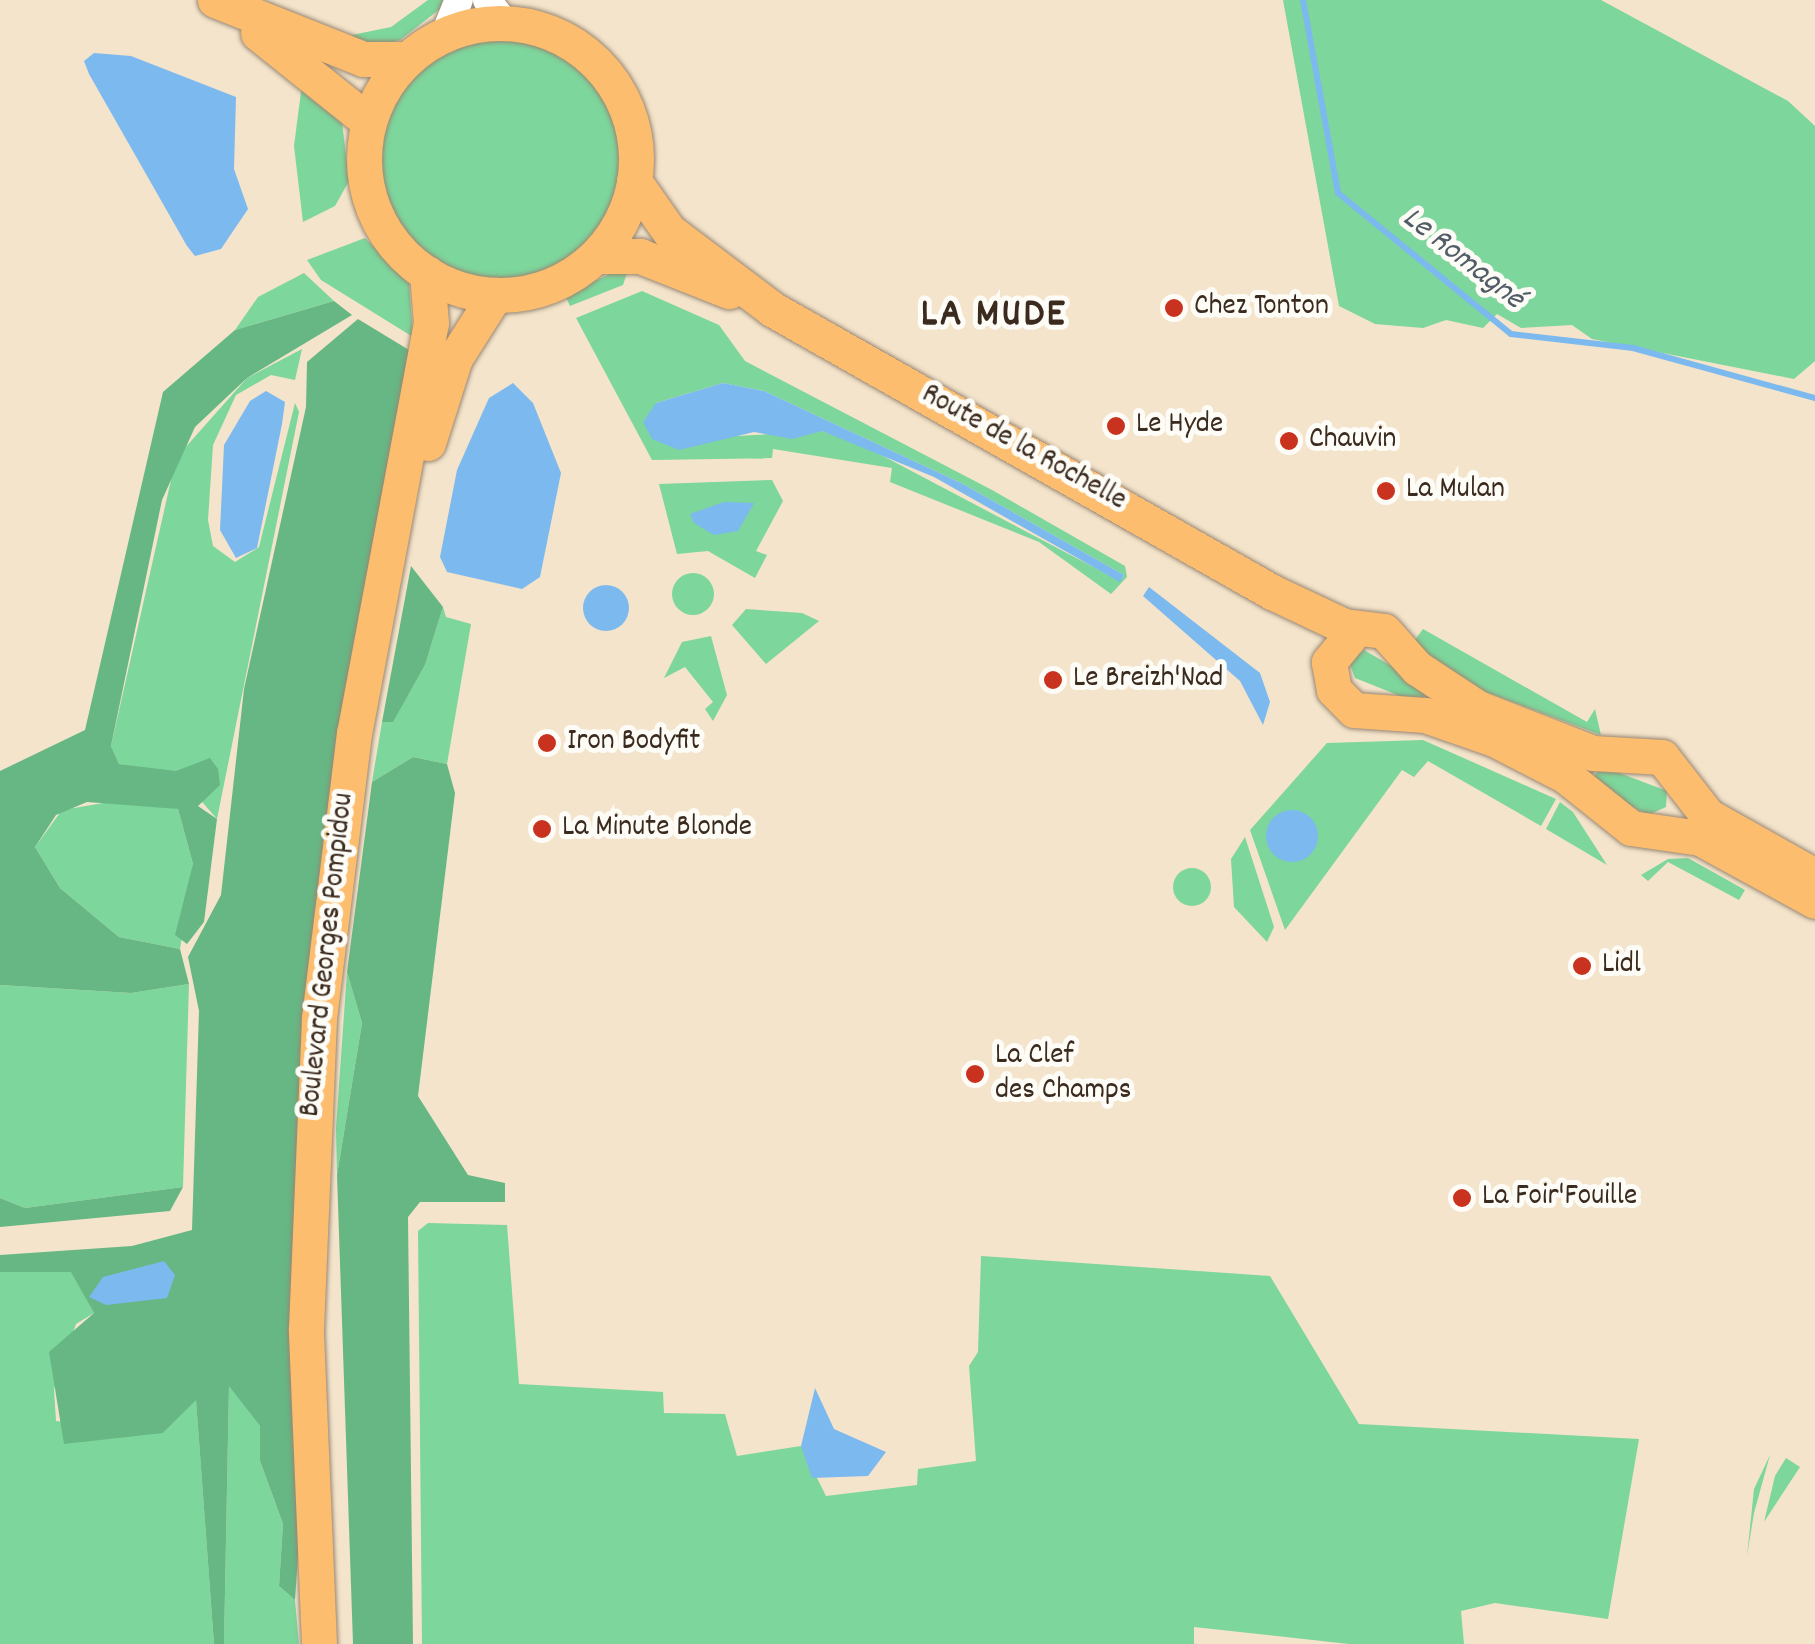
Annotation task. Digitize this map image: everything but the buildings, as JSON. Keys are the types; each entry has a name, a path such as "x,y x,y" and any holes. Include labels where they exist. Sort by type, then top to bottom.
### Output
{"main road":[{"path":"216,1 363,59 407,60"},
{"path":"216,1 369,122"},
{"path":"496,11 555,34 613,82 633,130 634,181 596,256 557,283 495,295 427,273 398,248 374,207 369,122 407,60 445,34 496,11"},
{"name":"Route de la Rochelle","path":"634,181 669,231 772,308 1272,592 1356,629 1384,631 1417,668 1478,708 1594,753 1662,758 1718,824 1815,876"},
{"name":"Route de la Rochelle","path":"596,256 640,256 772,308"},
{"name":"Boulevard Georges Pompidou","path":"319,1644 306,1330 320,1002 350,753 431,324 427,273"},
{"name":"Boulevard Georges Pompidou","path":"332,1644 319,1312 337,954 408,514 455,358 495,295"},
{"name":"Route de la Rochelle","path":"1272,592 1354,710 1459,724 1566,776 1631,828 1664,828 1815,901"},
{"path":"1329,670 1356,629"},
{"path":"1664,828 1682,810 1685,788"}],"street":[{"path":"445,34 459,0"}],"green space":[{"path":"428,0 443,0 440,9 400,40 376,47 347,36 391,27"},
{"path":"1283,0 1601,0 1788,101 1815,126 1815,361 1794,379 1592,339 1572,325 1521,328 1497,314 1483,328 1446,320 1423,328 1375,324 1339,306"},
{"path":"500,36 547,45 587,71 613,111 622,158 613,205 587,245 547,271 500,280 453,271 413,245 387,205 378,158 387,111 413,71 453,45"},
{"path":"302,84 342,122 349,181 335,206 303,222 294,146"},
{"path":"365,238 409,282 413,337 321,280 307,260"},
{"path":"618,270 627,273 623,285 570,306 565,295"},
{"path":"304,273 334,301 235,330 258,297"},
{"path":"642,291 719,325 745,361 992,490 1125,566 1127,577 1111,594 1039,542 890,482 892,468 773,449 772,458 652,460 576,318","holes":["723,383 764,391 963,484 1124,575 1120,581 866,447 822,431 737,436 656,403"]},
{"path":"334,301 352,315 247,378 195,427 162,500 111,746 119,764 176,771 210,758 218,769 220,785 198,806 217,819 204,922 187,944 175,935 193,864 178,809 87,802 56,815 35,847 60,888 119,937 180,949 189,984 131,993 0,985 0,771 85,730 163,392 235,330"},
{"path":"358,319 409,350 365,593 295,1600 279,1586 283,1524 260,1461 260,1426 229,1386 224,1644 214,1644 196,1400 163,1433 64,1444 49,1352 94,1313 71,1272 0,1272 0,1255 132,1246 192,1230 199,1011 188,957 221,895 244,689 306,407 307,362"},
{"path":"302,349 295,380 271,375 236,395 213,445 208,520 213,546 235,562 259,547 295,403 299,412 217,819 176,772 119,764 111,746 176,458 247,378"},
{"path":"772,480 783,501 756,551 767,555 755,578 708,551 677,554 659,484"},
{"path":"411,566 443,607 425,665 393,722 382,722"},
{"path":"693,573 708,579 714,594 708,609 693,615 678,609 672,594 678,579"},
{"path":"443,607 446,617 471,624 447,764 413,757 372,782 382,722 393,721 425,665"},
{"path":"746,609 802,613 819,621 766,664 732,625"},
{"path":"1423,629 1587,722 1595,709 1601,735 1433,672 1414,641"},
{"path":"711,636 727,695 713,721 705,709 713,702 685,667 664,678 682,642"},
{"path":"1364,650 1429,688 1420,704 1355,678 1349,662"},
{"path":"1423,740 1556,799 1541,826 1428,761 1414,777 1402,770 1285,930 1250,830 1327,743"},
{"path":"413,757 447,764 455,793 418,1096 468,1175 505,1183 505,1202 420,1202 408,1217 413,1644 353,1644 337,1175 362,1023 347,972 372,782"},
{"path":"1601,766 1667,791 1666,807 1648,815 1617,799 1592,780"},
{"path":"127,799 178,809 193,864 180,949 119,937 60,888 35,847 62,810"},
{"path":"1560,802 1573,812 1607,865 1546,829"},
{"path":"1245,837 1274,927 1267,942 1234,907 1231,859"},
{"path":"1688,858 1745,890 1739,900 1668,862 1648,881 1641,875 1668,859"},
{"path":"1192,868 1205,874 1211,887 1205,900 1192,906 1179,900 1173,887 1179,874"},
{"path":"347,972 362,1023 337,1175 336,1128"},
{"path":"189,984 183,1187 25,1208 0,1198 0,985 131,993"},
{"path":"183,1187 170,1211 0,1227 0,1198 25,1208"},
{"path":"428,1223 507,1225 519,1384 663,1392 664,1413 725,1414 737,1456 801,1446 826,1496 917,1485 918,1469 976,1461 969,1366 978,1352 981,1256 1270,1276 1359,1424 1639,1439 1608,1619 1495,1603 1461,1611 1464,1644 1349,1644 1194,1627 1194,1644 422,1644 418,1231"},
{"path":"72,1271 94,1313 76,1324 54,1389 56,1421 163,1433 196,1399 214,1644 0,1644 0,1272"},
{"path":"229,1384 260,1426 260,1461 283,1524 279,1586 295,1600 299,1644 224,1644"},
{"path":"1770,1455 1754,1513 1747,1556 1754,1489"},
{"path":"1786,1458 1800,1467 1764,1522 1775,1476"}],"water":[{"path":"94,53 131,56 236,97 234,169 248,209 221,249 195,256 187,246 89,74 84,61"},
{"path":"513,383 533,403 561,473 540,577 522,589 447,572 440,557 457,470 489,398"},
{"path":"723,383 764,391 963,484 1124,575 1120,582 934,477 822,431 792,439 754,432 679,450 652,439 643,422 656,403"},
{"path":"266,391 285,402 282,424 257,548 236,558 220,530 224,445 250,401"},
{"path":"724,502 754,503 738,531 714,535 694,523 690,514"},
{"path":"606,585 622,592 629,608 622,624 606,631 590,624 583,608 590,592"},
{"path":"1149,587 1260,673 1270,702 1263,725 1240,681 1143,596"},
{"path":"1292,810 1310,818 1318,836 1310,854 1292,862 1274,854 1266,836 1274,818"},
{"path":"164,1261 175,1275 167,1298 106,1305 89,1297 103,1277"},
{"path":"815,1388 834,1429 886,1452 868,1476 812,1478 801,1446"}],"waterway":[{"name":"Le Romagné","path":"1303,0 1338,193 1511,334 1633,348 1815,398"}],"place":[{"name":"Chez Tonton","path":"1174,308"},
{"name":"Le Hyde","path":"1116,426"},
{"name":"Chauvin","path":"1289,441"},
{"name":"La Mulan","path":"1386,491"},
{"name":"Le Breizh'Nad","path":"1053,680"},
{"name":"Iron Bodyfit","path":"547,743"},
{"name":"La Minute Blonde","path":"542,829"},
{"name":"Lidl","path":"1582,966"},
{"name":"La Clef des Champs","path":"975,1074"},
{"name":"La Foir'Fouille","path":"1462,1198"}],"district":[{"name":"LA MUDE","path":"994,317"}]}
